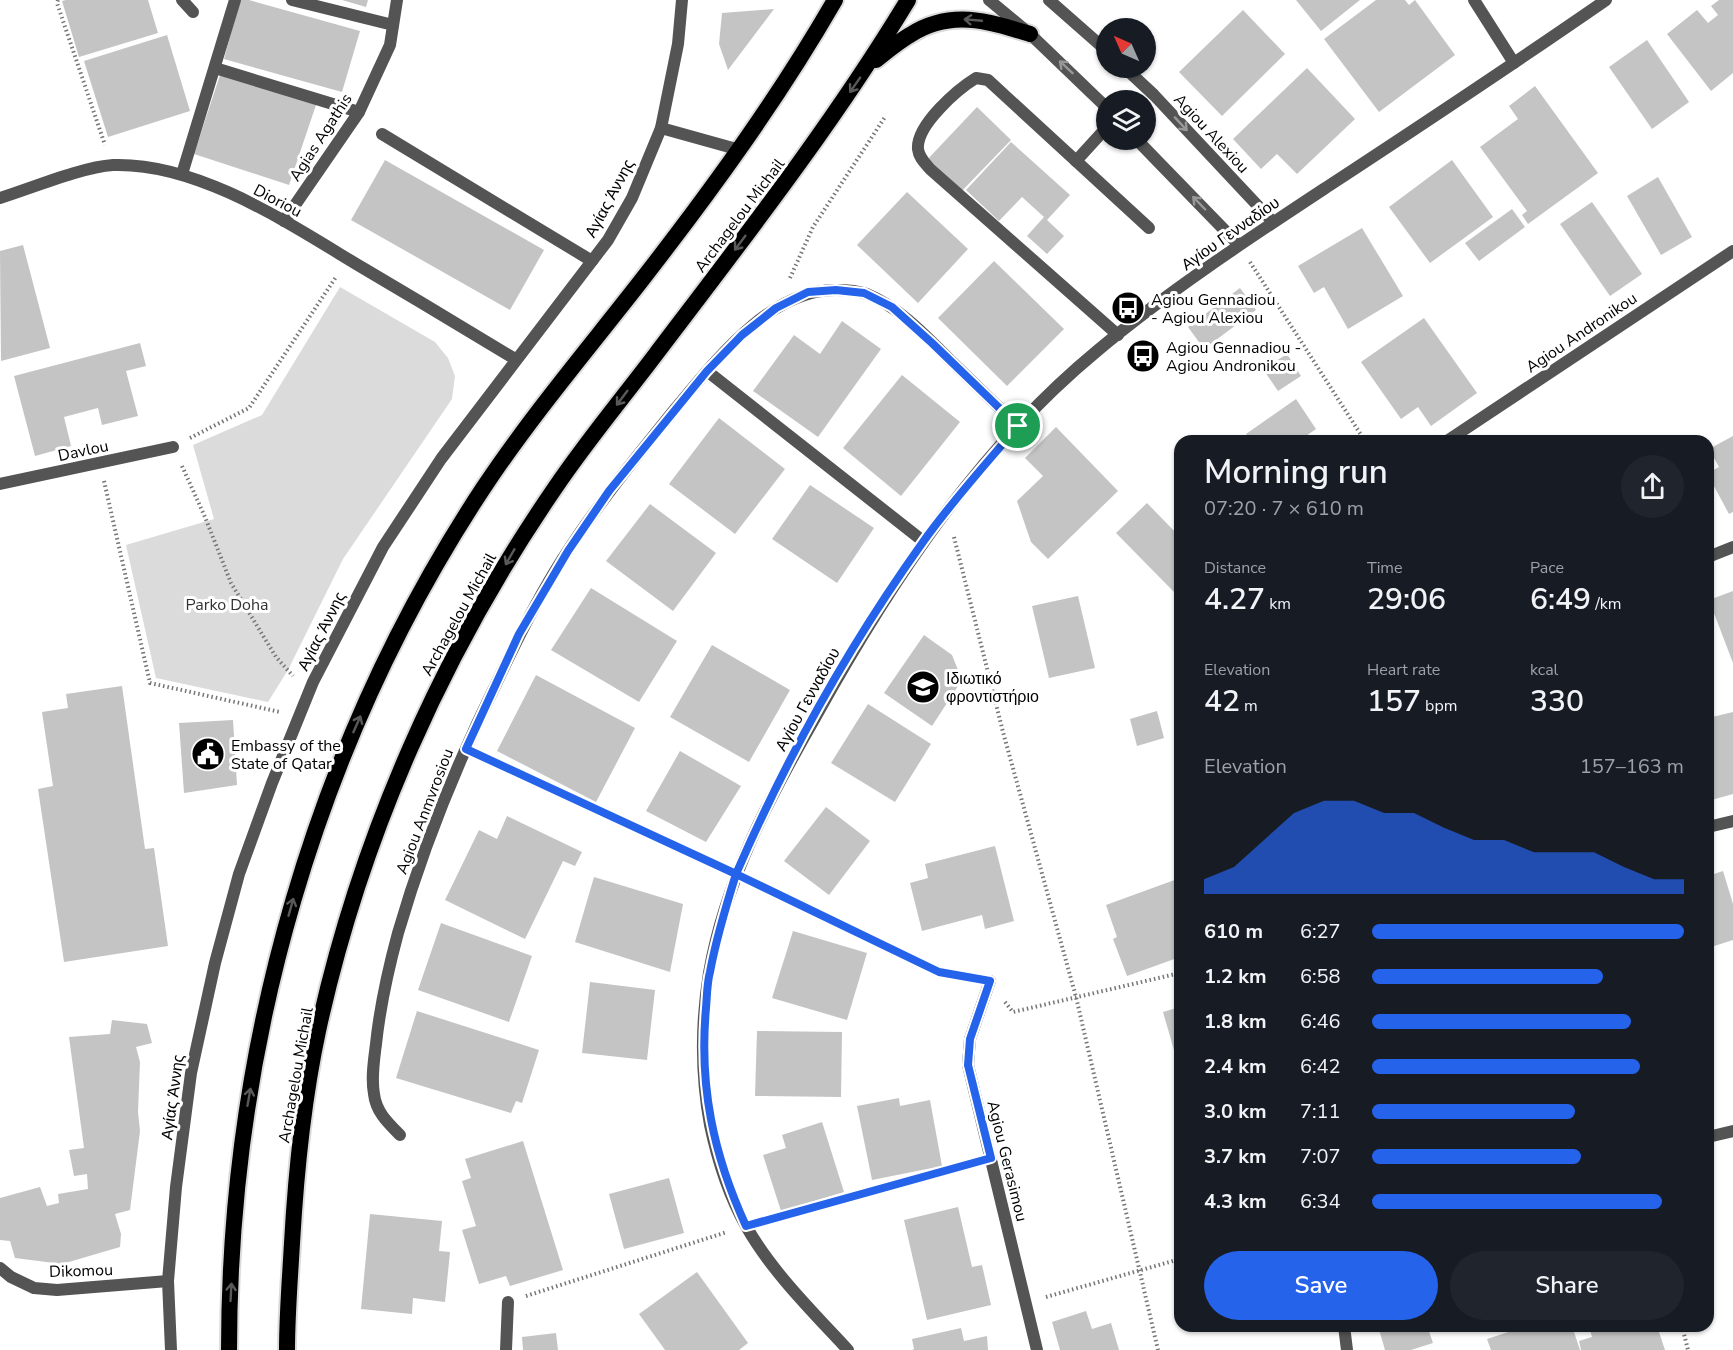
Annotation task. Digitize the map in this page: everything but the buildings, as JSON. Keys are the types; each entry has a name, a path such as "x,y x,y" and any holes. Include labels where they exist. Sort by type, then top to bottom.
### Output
{"highway":[{"path":"229,1350 236,1211 248,1104 262,1029 280,948 301,873 350,739 414,608 453,537 485,486 538,413 740,150 772,103 835,0"},
{"name":"Archagelou Michail","path":"287,1350 295,1202 303,1117 318,1032 338,951 359,882 416,735 473,621 519,542 557,485 794,172 869,65 908,0"},
{"path":"869,65 910,35 929,25 949,20 982,21 1030,34"}],"street":[{"path":"182,0 194,12"},
{"path":"182,174 235,0"},
{"path":"292,0 393,25"},
{"name":"Agias Agathis","path":"284,221 359,112 390,45 397,0"},
{"name":"Αγίας Άννης","path":"171,1350 168,1281 176,1187 191,1073 215,963 239,874 272,783 308,693 383,547 441,459 608,240 632,198 661,128 678,44 682,0"},
{"path":"989,0 1030,34 1096,97"},
{"path":"1049,0 1096,41"},
{"path":"1474,0 1514,63"},
{"name":"Αγίου Γενναδίου","path":"848,1350 781,1276 746,1226 732,1197 723,1169 711,1127 704,1084 704,1026 709,974 736,874 762,816 847,660 923,542 1018,426 1059,384 1118,335 1239,245 1606,0"},
{"path":"215,68 359,112"},
{"path":"1118,335 930,169 921,159 918,148 925,125 964,85 976,78 988,80 1149,228"},
{"name":"Agiou Alexiou","path":"1136,78 1273,222"},
{"path":"661,128 740,150"},
{"path":"382,134 592,261"},
{"path":"1076,161 1096,139"},
{"path":"1147,150 1239,245"},
{"name":"Dioriou","path":"0,198 83,171 111,165 138,166 182,174 221,189 284,221 515,359"},
{"name":"Agiou Andronikou","path":"1456,435 1733,251"},
{"name":"Agiou Anmvrosiou","path":"400,1135 384,1119 378,1109 374,1094 373,1064 379,1015 387,974 409,898 444,799 519,634 568,551 609,491 707,371 742,335 776,308 808,292 836,290 864,293 892,307 1018,426"},
{"path":"707,371 923,542"},
{"name":"Davlou","path":"0,484 173,447"},
{"path":"1714,555 1733,547"},
{"path":"1714,825 1733,820"},
{"name":"Agiou Gerasimou","path":"990,981 970,1039 968,1065 1037,1350"},
{"path":"1714,1136 1733,1131"},
{"name":"Dikomou","path":"0,1268 11,1277 34,1288 57,1290 168,1281"},
{"path":"506,1350 508,1302"},
{"path":"1345,1332 1347,1350"}],"path":[{"path":"58,0 57,3 111,165"},
{"path":"776,308 813,227 885,117"},
{"path":"1239,245 1361,435"},
{"path":"308,693 276,657 231,583 205,517 173,447 249,408 348,259"},
{"path":"99,463 150,683 299,716"},
{"path":"948,510 1003,732 1076,997 1158,1350"},
{"path":"466,749 736,874 939,972 990,981"},
{"path":"1013,1012 1174,974"},
{"path":"508,1302 746,1226 991,1158"},
{"path":"1026,1303 1174,1261"},
{"path":"1684,1332 1688,1350"}],"green space":[{"name":"Parko Doha","path":"340,287 435,342 448,358 455,376 452,399 343,559 288,670 268,702 156,678 126,545 214,519 193,445 262,415"}],"place":[{"name":"Agiou Gennadiou - Agiou Alexiou","path":"1128,308"},
{"name":"Agiou Gennadiou - Agiou Andronikou","path":"1143,356"},
{"name":"Ιδιωτικό φροντιστήριο","path":"923,687"},
{"name":"Embassy of the State of Qatar","path":"208,754"}],"route":[{"path":"1018,426 892,307 864,293 836,290 808,292 776,308 742,335 707,371 609,491 568,551 519,634 466,749 736,874 709,974 704,1026 704,1084 711,1127 723,1169 732,1197 746,1226 991,1158 968,1065 970,1039 990,981 939,972 736,874 762,816 798,748 847,660 886,597 923,542 1018,426"}]}
